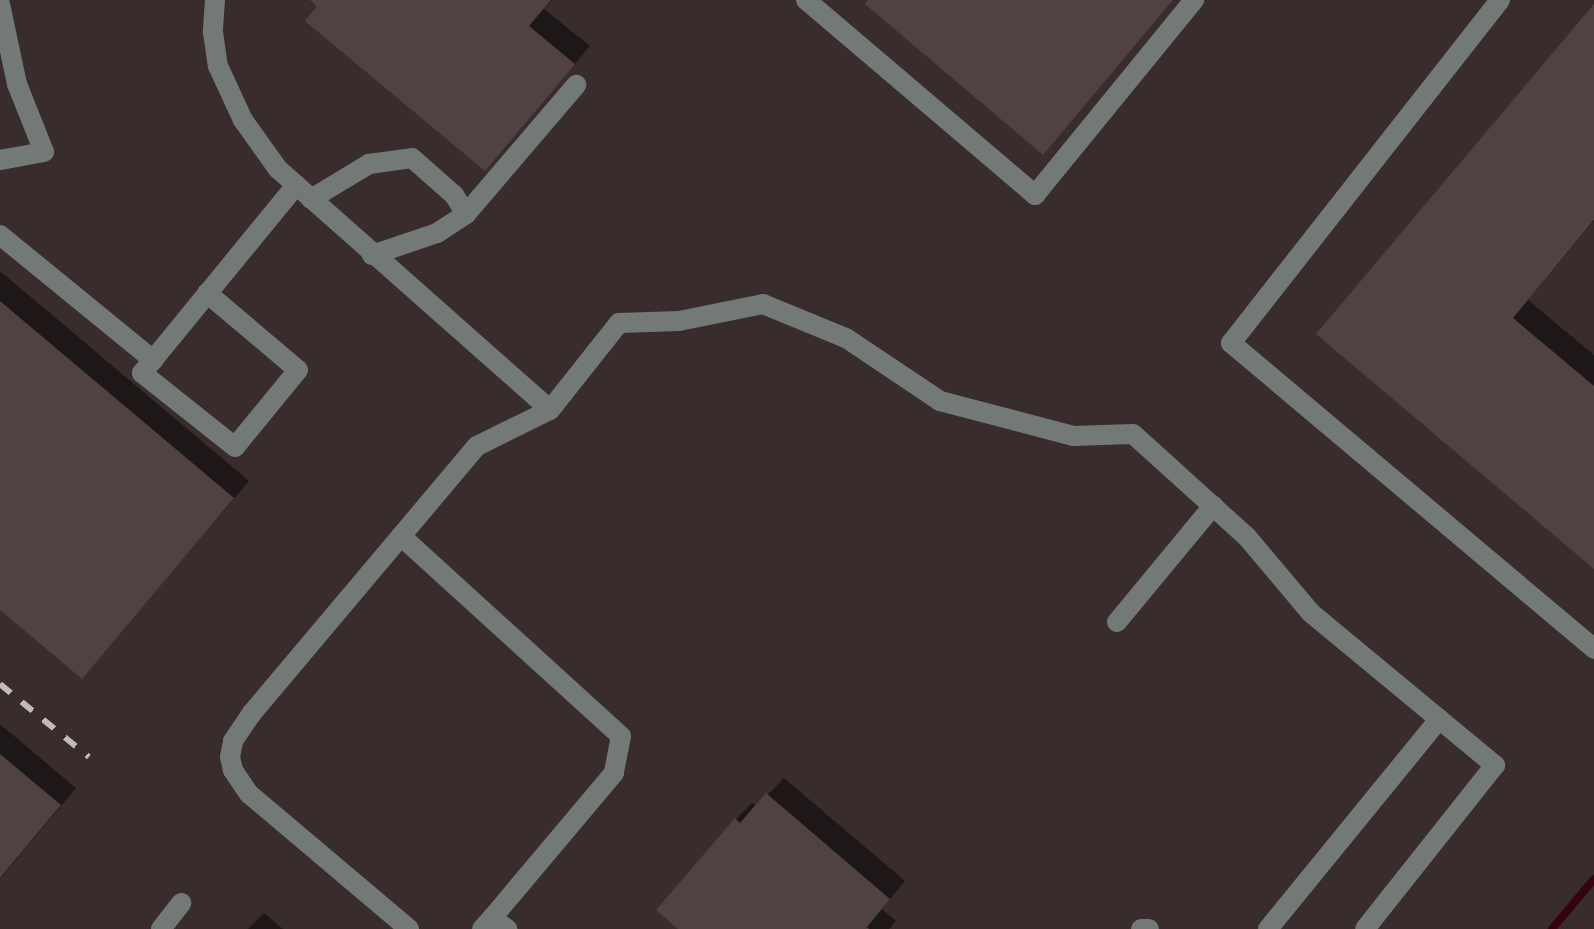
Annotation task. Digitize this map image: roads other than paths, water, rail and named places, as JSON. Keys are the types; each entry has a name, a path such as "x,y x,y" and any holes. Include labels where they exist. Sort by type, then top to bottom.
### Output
{"street":[{"path":"215,0 215,50 226,84 243,120 278,169 550,410"},
{"path":"806,0 1035,195 1194,0"},
{"path":"1500,0 1231,343 1594,649"},
{"path":"0,4 17,84 44,152 0,160"},
{"path":"372,255 437,233 466,214 576,85"},
{"path":"207,293 298,370 235,447 142,373 207,293 303,192 369,164 412,158 454,195 466,214"},
{"path":"0,235 153,360"},
{"path":"409,929 237,781 230,757 233,741 252,713 477,446 550,410 619,323 679,321 763,304 846,338 940,401 1073,436 1133,434 1247,537 1311,613 1495,765 1365,929"},
{"path":"1117,622 1213,506"},
{"path":"401,536 621,736 614,773 493,925"},
{"path":"1268,929 1439,719"},
{"path":"161,929 181,903"},
{"path":"1141,929 1149,929"}],"waterway":[{"path":"1552,929 1594,879"}],"railway":[{"path":"0,684 89,757"}]}
